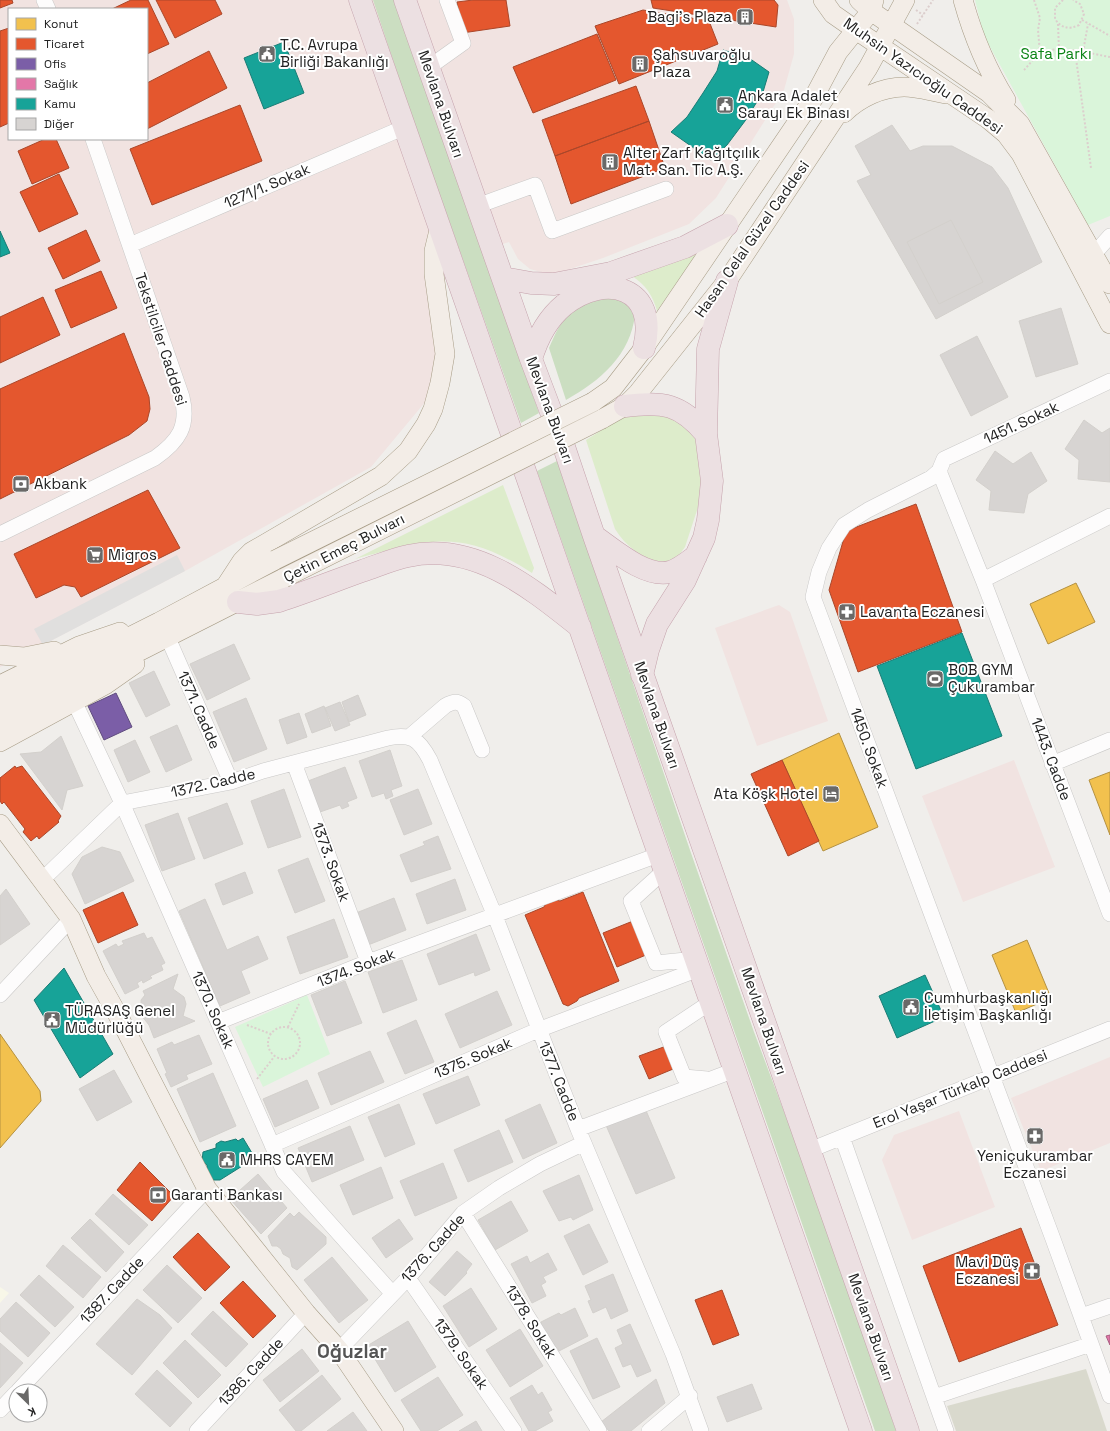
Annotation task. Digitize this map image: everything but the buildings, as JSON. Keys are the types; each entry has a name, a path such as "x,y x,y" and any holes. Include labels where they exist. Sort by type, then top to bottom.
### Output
{"highway":[{"path":"360,0 861,1431"},
{"name":"Mevlana Bulvarı","path":"405,0 502,278 562,441 642,675 908,1431"},
{"path":"502,278 531,283 554,284 611,273 685,247 727,225"},
{"path":"642,675 648,650 658,624 685,580 697,555 708,520 712,494 712,470 706,434 708,349 727,281"},
{"path":"531,359 541,333 563,307 579,296 603,289 613,288 629,292 640,302 645,312 647,324 644,348"},
{"path":"625,406 657,403 670,405 688,415 706,434"},
{"path":"594,536 629,560 653,572 671,572 680,568 697,555"},
{"path":"232,594 257,604 279,601 408,556 440,554 470,558 495,568 524,585 580,627"}],"main road":[{"name":"Muhsin Yazıcıoğlu Caddesi","path":"823,0 833,14 955,95 1006,134 1021,154 1110,324"},
{"path":"963,0 971,32 990,75 1020,124"},
{"name":"Muhsin Yazıcıoğlu Caddesi","path":"868,4 893,25 989,93 1020,124 1110,284"},
{"name":"Hasan Celal Güzel Caddesi","path":"532,434 593,402 613,388 644,348 813,99 838,52 856,30 868,4"},
{"name":"Hasan Celal Güzel Caddesi","path":"538,451 625,406 638,393 727,281 828,128 893,25 910,5"},
{"path":"828,128 856,102 875,93 904,87 955,95"},
{"path":"232,594 242,561 251,552 381,476 398,462 416,440 433,409 440,383 445,354 434,274 434,251 440,226"},
{"name":"Çetin Emeç Bulvarı","path":"0,686 79,646 114,633 149,638 168,638 232,594 275,560 532,434"},
{"name":"Çetin Emeç Bulvarı","path":"0,722 149,638 232,594 284,578 538,451"},
{"name":"Çetin Emeç Bulvarı","path":"0,742 129,670 149,638"},
{"name":"Çetin Emeç Bulvarı","path":"0,702 149,638"},
{"path":"0,656 24,657 79,646"},
{"path":"0,824 43,878 71,919 96,976 120,1019 206,1189 306,1313 338,1350 394,1431"},
{"path":"0,842 43,878"}],"street":[{"path":"428,68 463,43 447,0"},
{"name":"1271/1. Sokak","path":"130,245 405,127"},
{"name":"Tekstilciler Caddesi","path":"0,534 155,458 167,449 178,437 185,416 182,397 93,140"},
{"path":"477,206 535,185 552,230 666,189"},
{"path":"1094,254 1110,236"},
{"name":"1451. Sokak","path":"939,471 944,459 1110,381"},
{"name":"1443. Cadde","path":"939,471 983,580 1110,914"},
{"name":"1450. Sokak","path":"939,471 931,478 868,510 844,525 829,548 819,572 813,597 1110,1396"},
{"path":"983,580 1110,516"},
{"name":"1371. Cadde","path":"168,638 231,782"},
{"name":"1370. Sokak","path":"74,701 224,1020 248,1091 284,1172 392,1293"},
{"path":"409,737 445,706 450,703 458,702 464,706 482,750"},
{"name":"1372. Cadde","path":"122,803 231,782 294,763 388,738 402,735 409,737"},
{"name":"1377. Cadde","path":"409,737 418,742 430,760 494,916 581,1136 690,1396 701,1431"},
{"path":"1052,764 1110,740"},
{"name":"1373. Sokak","path":"294,763 368,962"},
{"path":"43,878 122,803"},
{"path":"661,863 631,901 656,963 698,964"},
{"name":"1374. Sokak","path":"224,1020 368,962 494,916 661,863"},
{"path":"0,995 71,919"},
{"name":"1375. Sokak","path":"272,1145 538,1030 698,964"},
{"path":"710,1079 684,1077 666,1032 711,1002"},
{"name":"Erol Yaşar Türkalp Caddesi","path":"810,1150 1110,1029"},
{"name":"1376. Cadde","path":"338,1350 408,1278 463,1213 499,1188 540,1164 581,1136 710,1079 735,1070"},
{"path":"842,1137 946,1431"},
{"name":"1387. Cadde","path":"25,1383 206,1189"},
{"name":"1378. Sokak","path":"463,1213 599,1431"},
{"name":"1379. Sokak","path":"408,1278 514,1431"},
{"path":"1081,1316 1110,1306"},
{"name":"1386. Cadde","path":"196,1431 306,1313"},
{"path":"934,1398 1091,1344"},
{"path":"649,1431 690,1396"},
{"name":"1387. Cadde","path":"0,1410 8,1402"}],"path":[{"path":"916,25 933,0"},
{"path":"1034,0 1040,18 1038,30 1040,53"},
{"path":"1059,50 1058,24 1054,13 1055,8 1064,0"},
{"path":"1058,24 1063,27 1074,28 1082,20 1083,9 1080,4 1073,0"},
{"path":"910,5 923,15"},
{"path":"1082,20 1110,36"},
{"path":"1083,52 1088,23"},
{"path":"1024,70 1040,53 1047,50 1075,51 1110,57"},
{"path":"1075,51 1091,168"},
{"path":"288,1027 307,986"},
{"path":"224,1020 271,1034"},
{"path":"288,1027 297,1033 301,1043 300,1048 294,1057 284,1060 274,1056 268,1048 268,1043 271,1034 278,1028 288,1027"},
{"path":"248,1091 274,1056"}],"shaded area":[{"path":"0,0 787,0 794,19 794,54 784,90 716,198 689,224 603,258 552,275 530,269 518,259 509,242 429,268 437,362 426,401 371,467 185,571 0,667"},
{"path":"177,555 185,571 43,645 34,629"},
{"path":"779,605 790,612 828,721 757,746 715,628"},
{"path":"1014,760 1055,867 963,902 922,796"},
{"path":"1110,1057 1110,1143 1041,1171 1011,1098"},
{"path":"959,1111 995,1207 912,1240 882,1160 894,1135"},
{"path":"0,1287 9,1293 0,1303"},
{"path":"1086,1369 1107,1431 956,1431 947,1406"}],"green space":[{"path":"373,0 394,0 539,413 521,423 409,108"},
{"name":"Safa Parkı","path":"975,0 1110,0 1110,216 1088,225 984,36"},
{"path":"703,245 657,311 648,291 632,276"},
{"path":"594,298 621,298 635,314 632,329 627,342 612,365 591,384 566,400 549,348 566,318 577,308"},
{"path":"674,412 696,439 702,462 700,501 685,547 676,559 660,566 646,559 629,546 615,529 586,440 626,415"},
{"path":"557,461 691,853 754,1032 815,1194 896,1431 875,1431 537,471"},
{"path":"503,485 534,568 532,573 485,549 465,544 445,542 405,546 355,559"},
{"path":"307,995 330,1054 263,1087 235,1027"}],"place":[{"name":"Bagi's Plaza","path":"745,17"},
{"name":"T.C. Avrupa Birliği Bakanlığı","path":"267,54"},
{"name":"Şahsuvaroğlu Plaza","path":"640,64"},
{"name":"Ankara Adalet Sarayı Ek Binası","path":"725,105"},
{"name":"Alter Zarf Kağıtçılık Mat. San. Tic A.Ş.","path":"610,162"},
{"name":"Akbank","path":"21,484"},
{"name":"Migros","path":"95,555"},
{"name":"Lavanta Eczanesi","path":"847,612"},
{"name":"BOB GYM Çukurambar","path":"935,679"},
{"name":"Ata Köşk Hotel","path":"831,794"},
{"name":"Cumhurbaşkanlığı İletişim Başkanlığı","path":"911,1007"},
{"name":"TÜRASAŞ Genel Müdürlüğü","path":"52,1020"},
{"name":"Yeniçukurambar Eczanesi","path":"1035,1136"},
{"name":"MHRS CAYEM","path":"227,1160"},
{"name":"Garanti Bankası","path":"158,1195"},
{"name":"Mavi Düş Eczanesi","path":"1032,1271"}],"district":[{"name":"Oğuzlar","path":"352,1351"}]}
